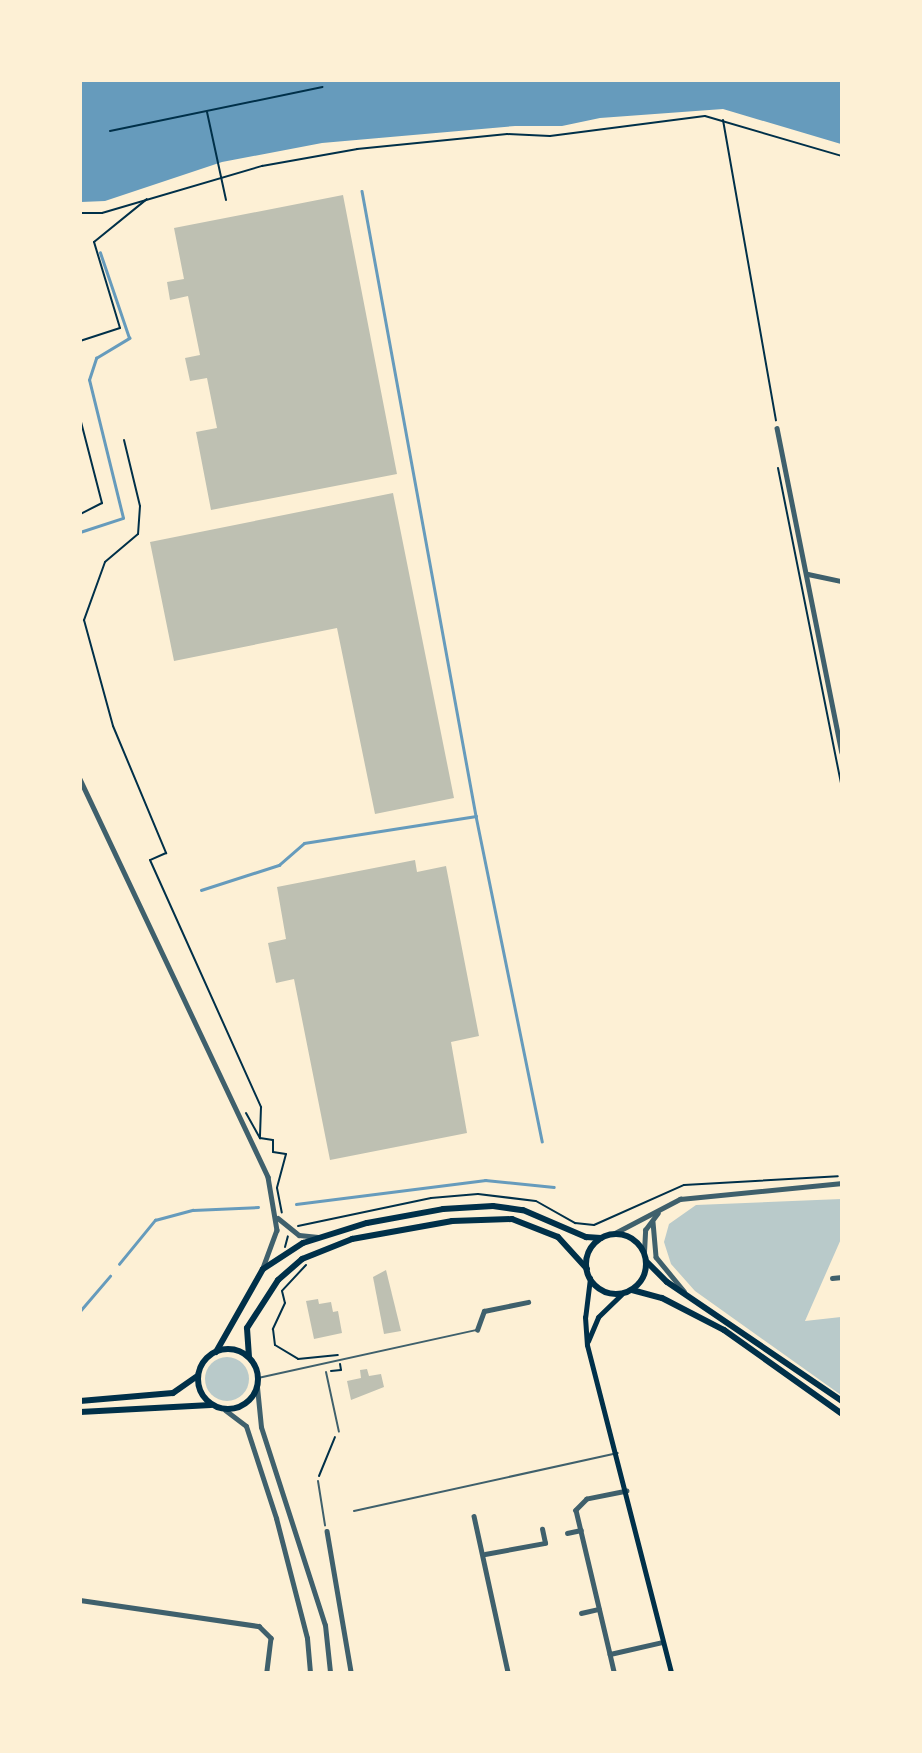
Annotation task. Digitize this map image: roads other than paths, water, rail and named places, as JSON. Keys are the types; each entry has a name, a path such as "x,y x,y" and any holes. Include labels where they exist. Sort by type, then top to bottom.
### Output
{"main road":[{"path":"80,1401 173,1392 197,1376 204,1361 216,1352 262,1269 288,1250 319,1237 406,1214 493,1206 523,1210 586,1237 601,1238 614,1234 632,1238 644,1252 647,1262 644,1277 598,1317 587,1345"},
{"path":"80,1414 212,1405 225,1409 246,1404 257,1387 258,1378 249,1357 247,1328 264,1296 302,1259 352,1239 439,1222 512,1219 558,1237 587,1269 590,1278 601,1290 622,1294"},
{"path":"587,1269 589,1248 601,1238"},
{"path":"647,1262 687,1294 842,1401"},
{"path":"590,1278 585,1317 587,1345 618,1453 671,1672"},
{"path":"632,1290 662,1298 724,1331 842,1414"},
{"path":"216,1352 233,1349 249,1357"},
{"path":"197,1376 202,1394 212,1405"}],"street":[{"path":"777,428 842,752"},
{"path":"808,574 842,580"},
{"path":"80,779 260,1158 278,1210 299,1235 319,1237"},
{"path":"614,1234 695,1195 842,1183"},
{"path":"262,1269 274,1245 278,1210"},
{"path":"644,1252 643,1237 659,1213"},
{"path":"653,1222 656,1257 687,1294"},
{"path":"832,1278 842,1277"},
{"path":"477,1330 484,1311 528,1302"},
{"path":"257,1387 261,1427 325,1625 330,1672"},
{"path":"225,1409 242,1420 249,1434 290,1564 307,1638 309,1671"},
{"path":"614,1672 576,1510 587,1499 627,1491"},
{"path":"474,1516 485,1554 508,1672"},
{"path":"485,1554 545,1543 542,1529"},
{"path":"568,1533 581,1530"},
{"path":"327,1531 351,1672"},
{"path":"80,1600 259,1626 271,1638 267,1672"},
{"path":"581,1613 599,1609"},
{"path":"610,1654 663,1642"}],"lane":[{"path":"258,1378 477,1330"},
{"path":"326,1373 339,1432"},
{"path":"354,1511 618,1453"},
{"path":"318,1481 327,1531"}],"water":[{"path":"81,81 841,81 841,144 723,109 600,118 562,126 515,126 322,143 222,162 105,201 81,202"}],"waterway":[{"path":"362,191 476,816 542,1141"},
{"path":"80,532 123,518 89,380 96,358 129,338 100,253"},
{"path":"201,890 279,865 304,843 476,816"},
{"path":"296,1204 485,1180 554,1187"},
{"path":"119,1264 155,1220 193,1210 258,1207"},
{"path":"80,1311 110,1276"}]}
